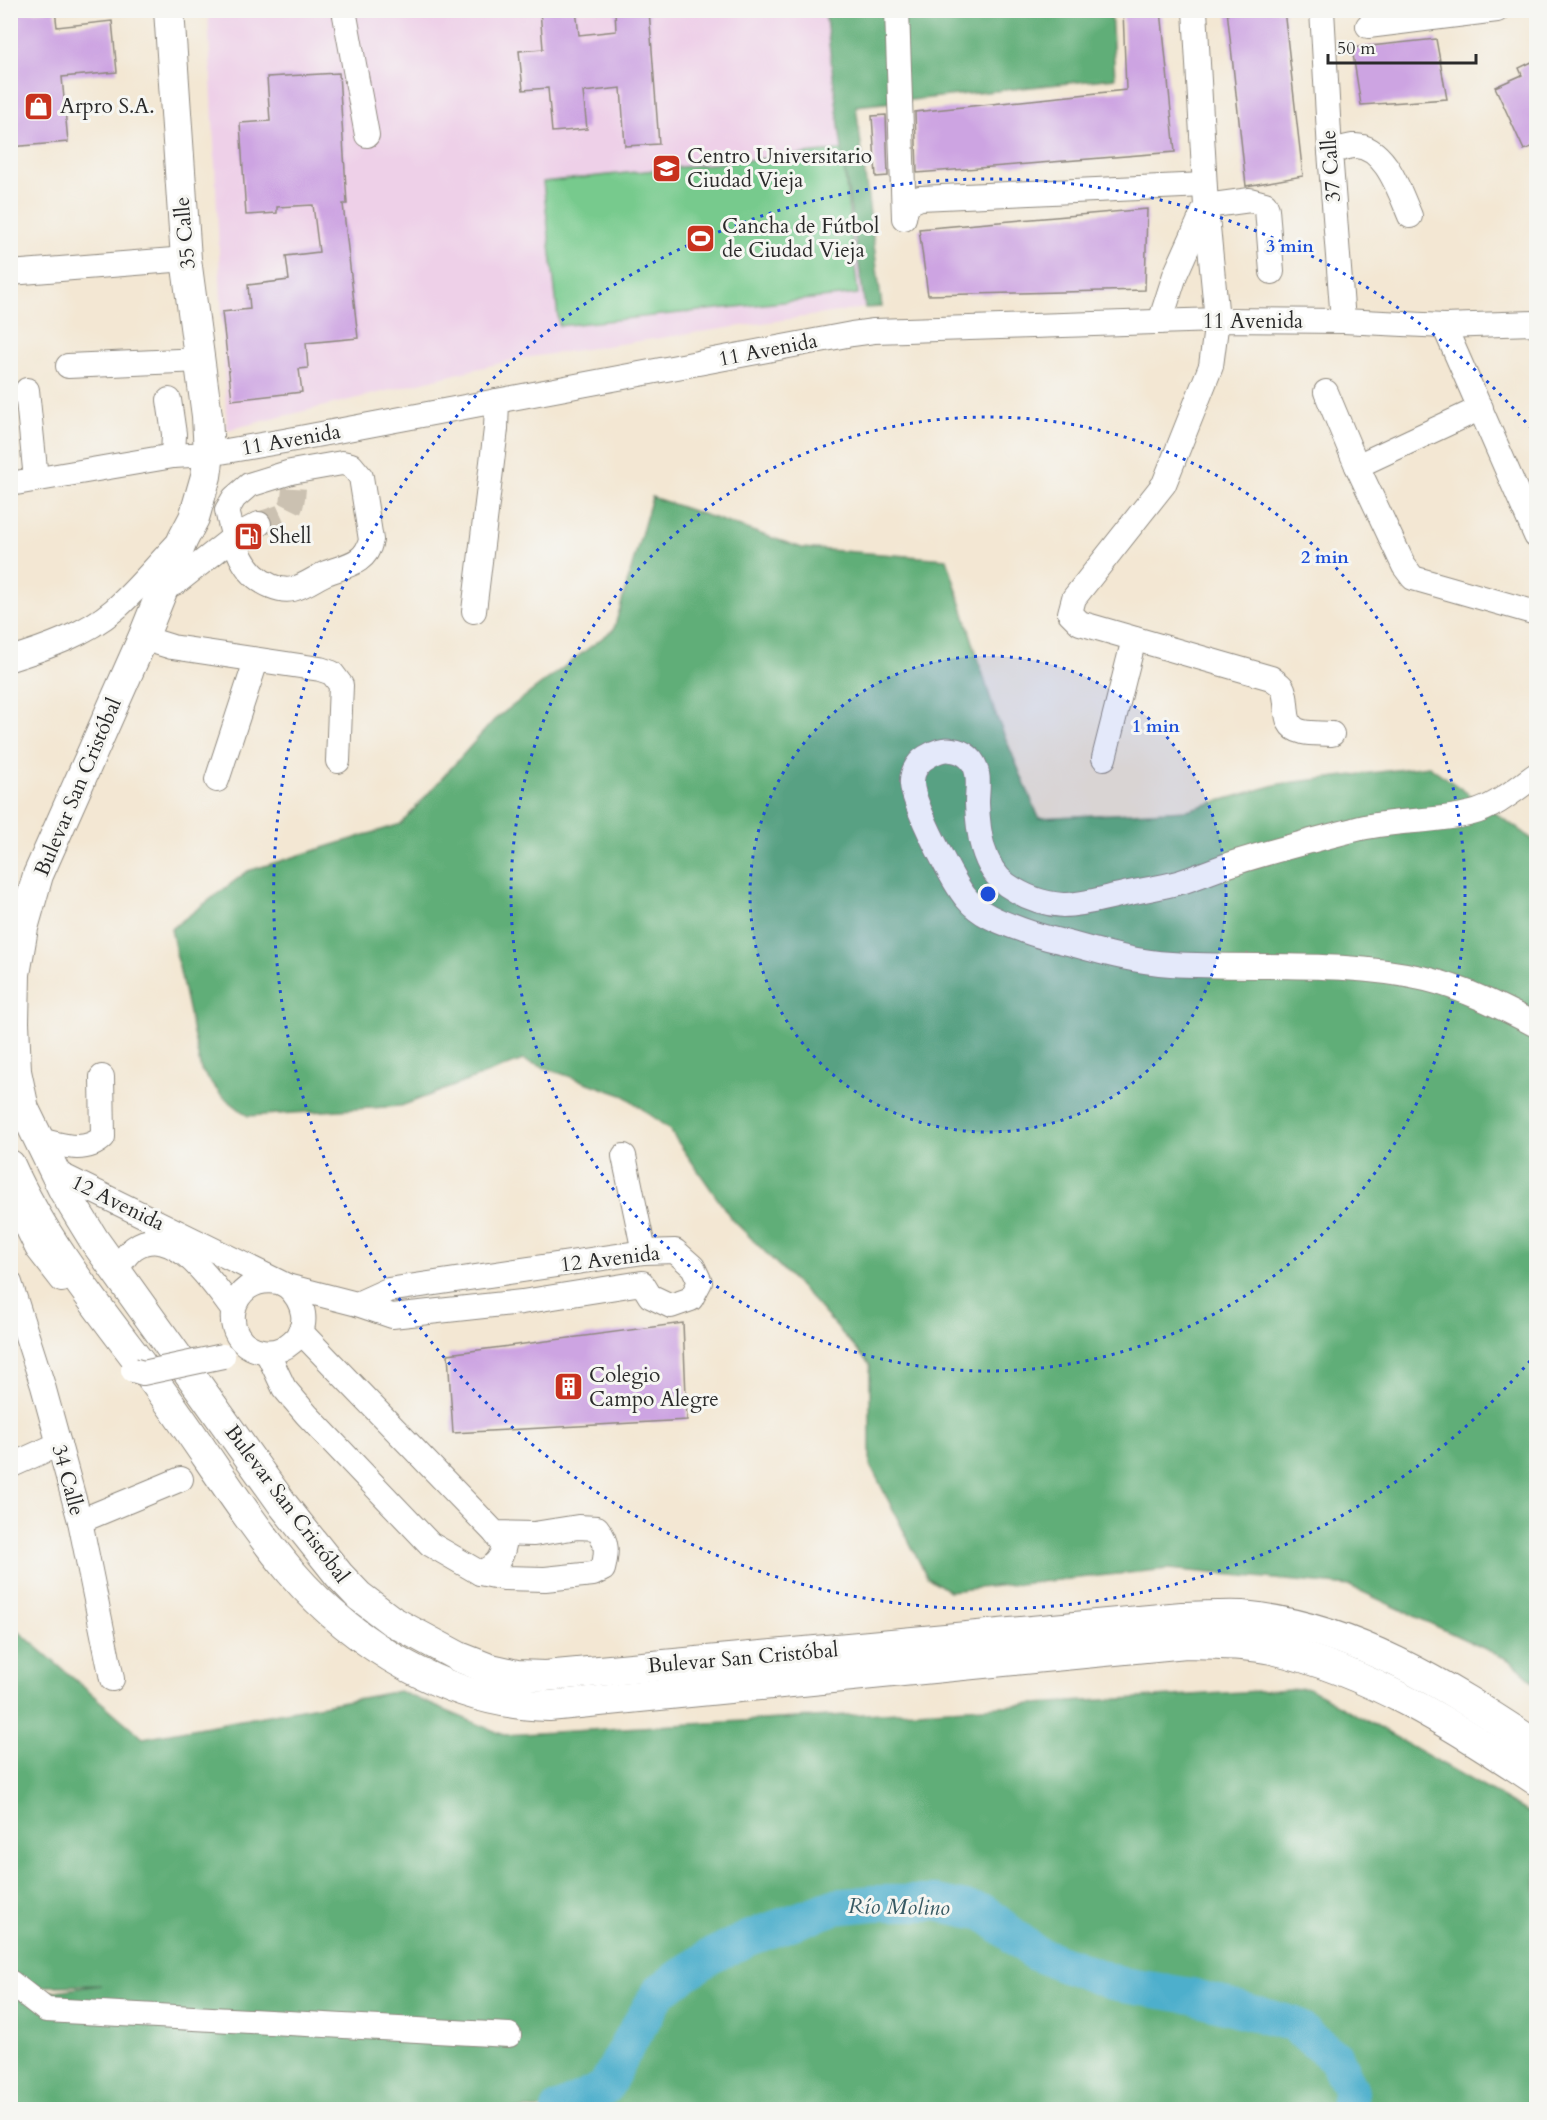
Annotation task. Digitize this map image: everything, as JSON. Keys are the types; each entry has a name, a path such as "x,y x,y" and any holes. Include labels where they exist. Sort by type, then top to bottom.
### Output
{"main road":[{"path":"171,10 179,24 185,67 207,416"},
{"name":"35 Calle","path":"197,269 200,360 209,454"},
{"name":"Bulevar San Cristóbal","path":"209,454 194,518 183,538 143,638 38,875 23,928 15,974 16,1071 24,1109 64,1191 94,1240 284,1506 339,1575 359,1596 392,1621 459,1657 487,1668 517,1675 545,1676 1182,1617 1240,1616 1330,1635 1382,1654 1449,1691 1536,1746"},
{"name":"Bulevar San Cristóbal","path":"10,1165 32,1207 91,1300 291,1571 318,1600 377,1647 454,1689 489,1700 521,1706 549,1706 1186,1643 1238,1645 1270,1648 1317,1661 1360,1677 1484,1745 1536,1780"}],"street":[{"path":"344,10 367,135"},
{"path":"897,10 904,218 907,204 920,198 1205,195 1250,200 1265,204 1267,209 1272,272"},
{"path":"1196,10 1205,195 1217,320 1211,366 1164,484 1074,598 1070,613 1080,623 1271,678 1282,686 1289,724 1300,732 1332,734"},
{"name":"37 Calle","path":"1322,10 1343,321"},
{"path":"1368,26 1497,10"},
{"path":"1330,152 1354,146 1367,149 1379,158 1392,175 1410,216"},
{"path":"1160,322 1205,195"},
{"path":"10,273 197,269"},
{"name":"11 Avenida","path":"10,484 174,456 209,454 284,441 852,334 897,329 1217,320 1343,321 1444,326 1536,323"},
{"path":"1444,326 1536,536"},
{"path":"68,366 200,360"},
{"path":"27,390 36,479"},
{"path":"1326,392 1357,466 1404,566 1413,578 1536,613"},
{"path":"169,400 174,434 174,456"},
{"path":"474,611 497,401"},
{"path":"1357,466 1481,408"},
{"path":"284,441 292,480"},
{"path":"342,463 351,465 361,477 371,540 363,558 352,565 327,573 291,590 265,584 244,564 236,548 227,510 249,484 292,480 342,463"},
{"path":"164,588 180,580 234,537 259,524"},
{"path":"10,658 40,650 86,628 114,610 183,538"},
{"path":"143,638 172,647 320,669 332,673 341,686 338,761"},
{"path":"1104,758 1134,639"},
{"path":"217,780 256,660"},
{"path":"1536,775 1494,804 1473,813 1359,828 1236,862 1179,882 1064,905 1032,899 1007,885 993,873 986,858 980,830 977,809 977,774 974,764 966,755 955,750 944,749 927,756 919,762 913,773 912,784 918,806 953,879 968,901 994,919 1049,940 1144,962 1306,966 1400,974 1429,980 1496,1004 1536,1025"},
{"path":"40,1140 68,1147 96,1144 103,1137 102,1077"},
{"path":"624,1156 644,1252"},
{"name":"12 Avenida","path":"55,1172 283,1284 392,1316 522,1302 642,1283 650,1296 671,1306 691,1299 700,1282 693,1267 675,1251 644,1252 388,1290 357,1304"},
{"path":"10,1196 37,1248 124,1362 133,1370 143,1373 223,1356 262,1351 287,1346 295,1340 303,1322 301,1302 283,1284 268,1280 249,1286 241,1292 233,1310 233,1321 241,1339 262,1351 284,1388 335,1446 430,1544 480,1573 504,1578 545,1579 593,1574 603,1569 607,1552 605,1538 597,1528 578,1527 534,1534 495,1533"},
{"name":"12 Avenida","path":"116,1270 133,1249 148,1241 170,1245 193,1259 233,1310"},
{"name":"34 Calle","path":"10,1284 19,1343 58,1444 80,1521 112,1679"},
{"path":"300,1332 495,1533 504,1545 502,1558 494,1567 480,1573"},
{"path":"10,1466 58,1444"},
{"path":"80,1521 181,1479"},
{"path":"10,1982 46,2010 509,2035"}],"shaded area":[{"path":"208,11 825,11 865,308 517,359 227,430"}],"green space":[{"path":"825,11 1111,11 1115,78 856,106 882,307 865,308"},
{"name":"Cancha de Fútbol de Ciudad Vieja","path":"842,150 858,294 559,326 543,182"},
{"path":"652,497 802,548 947,559 995,713 1039,818 1187,810 1279,784 1429,766 1536,842 1536,1683 1511,1661 1350,1586 1168,1569 949,1591 927,1577 870,1464 870,1365 811,1298 731,1218 669,1129 625,1096 523,1060 401,1106 248,1116 221,1095 201,1070 171,929 248,871 401,824 494,720 614,629"},
{"path":"10,1624 143,1738 399,1691 504,1735 1309,1688 1536,1817 1536,2109 11,2109 11,1997 101,1985 11,1987"}],"building":[{"name":"Arpro S.A.","path":"55,10 57,27 112,21 117,72 62,77 68,142 10,147 10,14"},
{"path":"540,10 576,10 579,35 616,31 615,10 649,10 659,144 625,146 621,88 583,92 587,129 552,132 548,88 523,90 519,51 543,49"},
{"path":"1123,10 1161,10 1175,152 917,173 915,112 1126,90"},
{"path":"1227,10 1284,10 1303,176 1246,186"},
{"path":"1436,39 1447,99 1361,105 1352,48"},
{"path":"1536,60 1536,145 1524,150 1495,87 1522,75 1519,68"},
{"path":"339,73 347,204 343,204 358,338 306,343 308,368 299,369 302,392 232,400 222,312 250,309 248,285 289,280 286,256 319,252 313,205 277,207 277,213 246,215 240,123 270,121 267,77"},
{"path":"886,115 888,176 876,177 872,116"},
{"path":"1147,209 1145,290 928,295 919,229"},
{"name":"Colegio Campo Alegre","path":"683,1323 687,1420 453,1433 448,1354"}],"waterway":[{"name":"Río Molino","path":"559,2110 605,2088 660,1991 709,1957 752,1937 834,1907 874,1903 936,1903 985,1913 1035,1953 1117,1984 1192,1996 1293,2024 1336,2058 1351,2092 1347,2110"}],"tunnel":[{"path":"259,524 286,514 291,505 294,488"}],"place":[{"name":"Arpro S.A.","path":"39,106"},
{"name":"Centro Universitario Ciudad Vieja","path":"666,168"},
{"name":"Cancha de Fútbol de Ciudad Vieja","path":"701,238"},
{"name":"Shell","path":"248,536"},
{"name":"Colegio Campo Alegre","path":"568,1387"}]}
